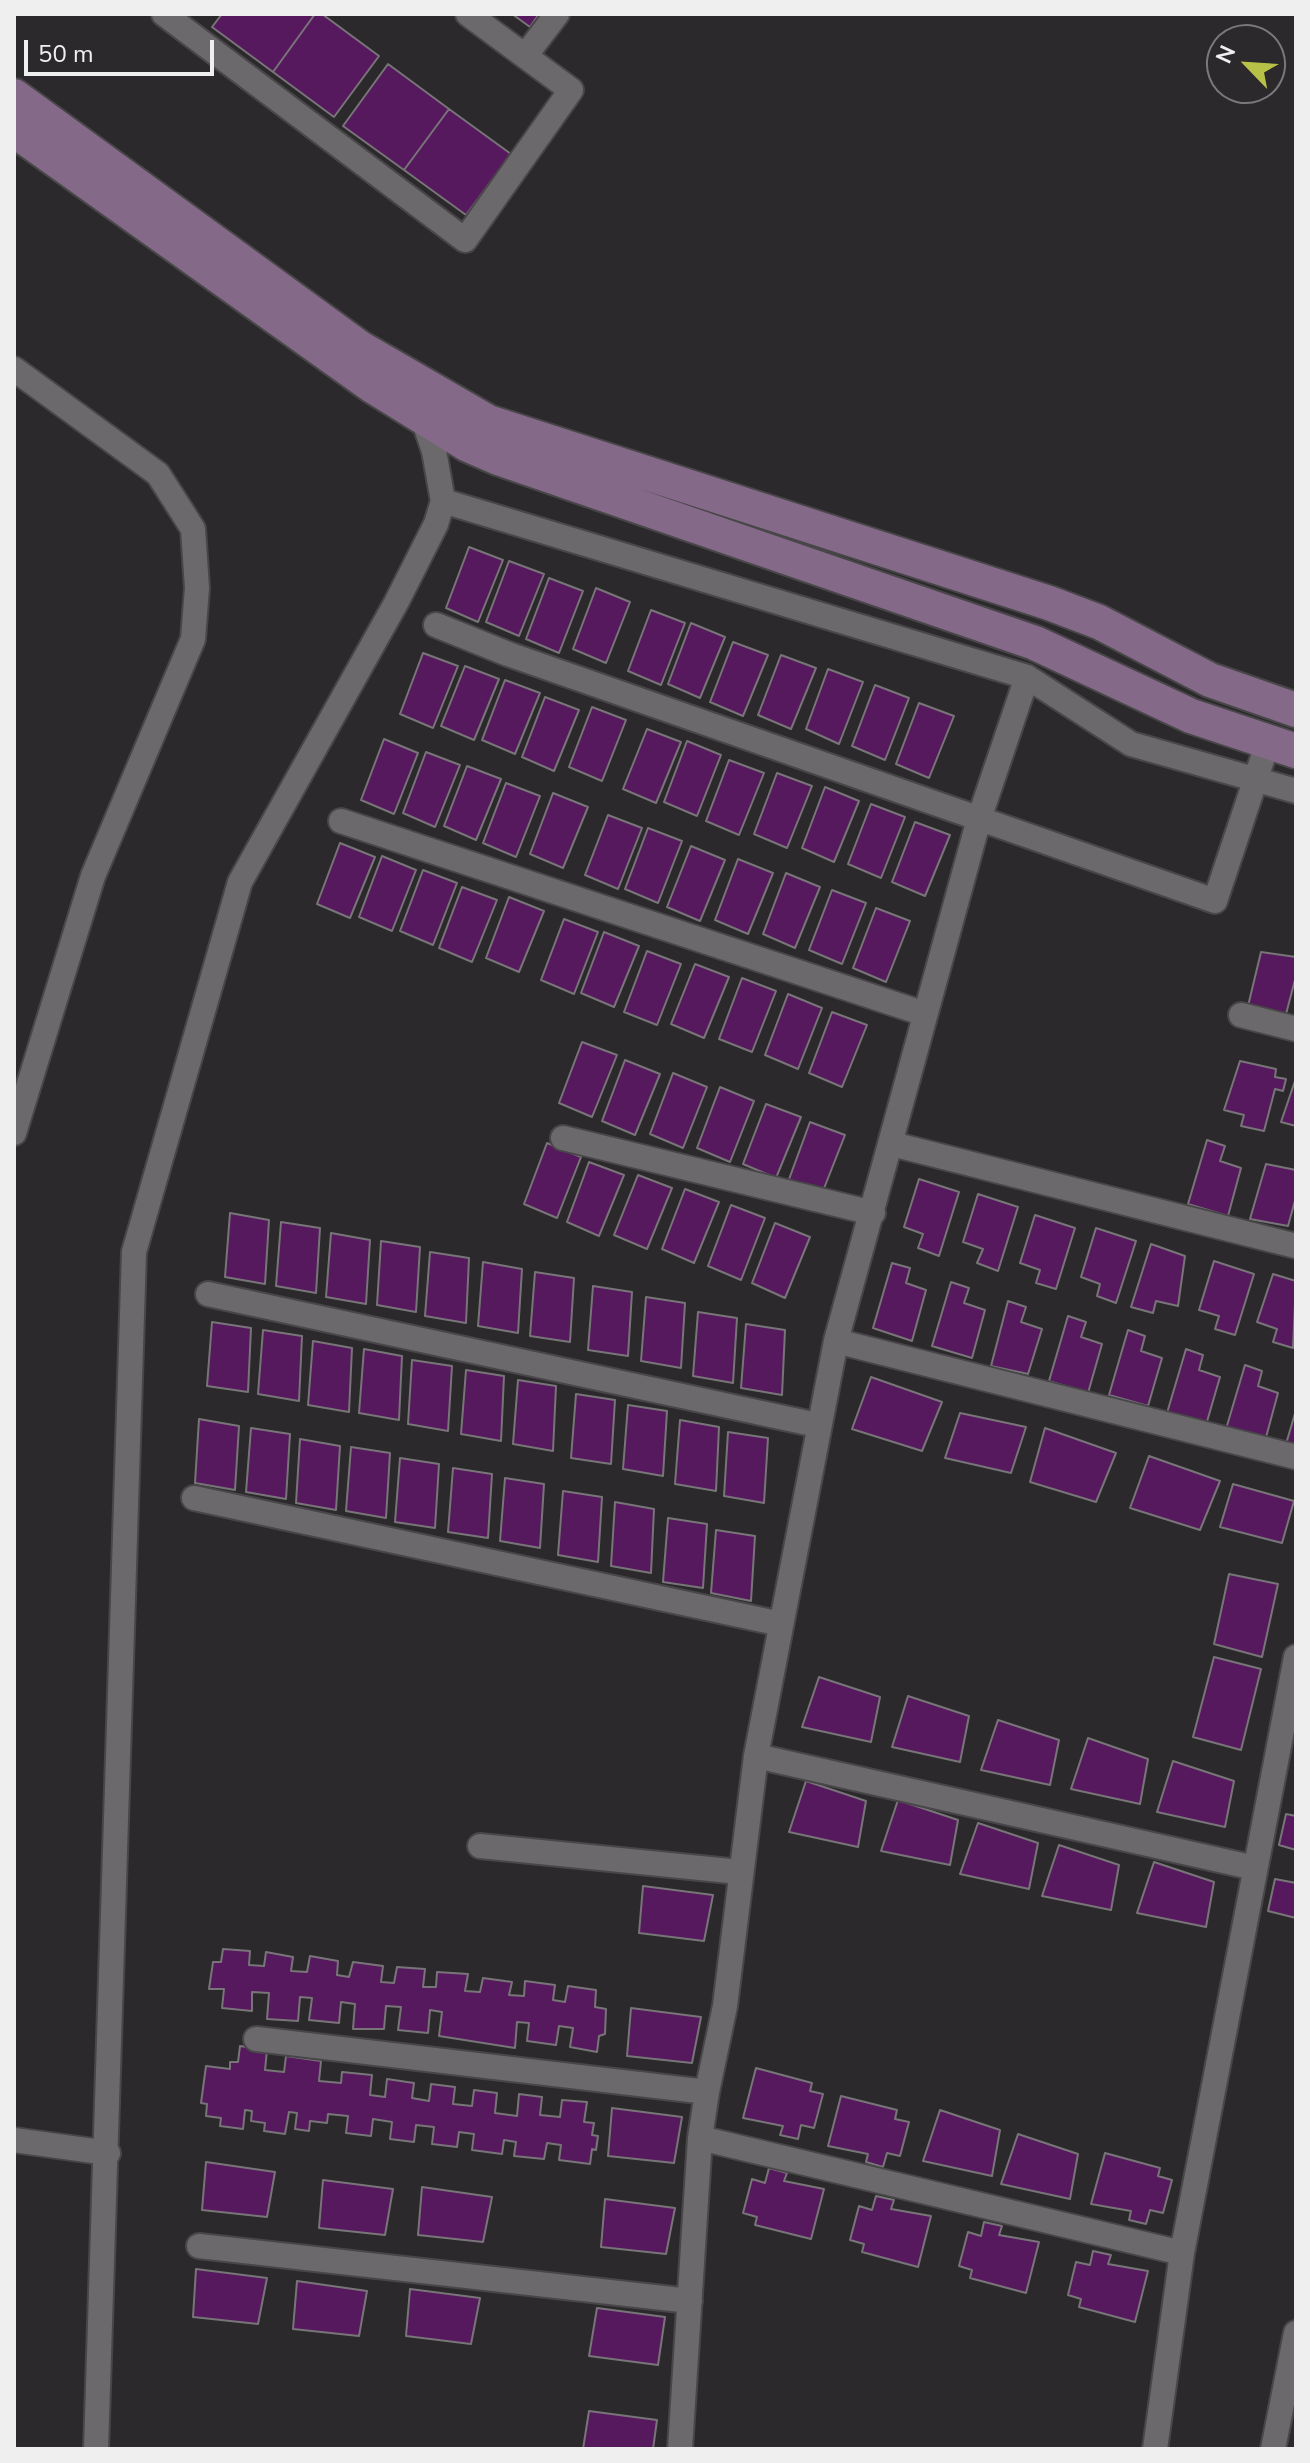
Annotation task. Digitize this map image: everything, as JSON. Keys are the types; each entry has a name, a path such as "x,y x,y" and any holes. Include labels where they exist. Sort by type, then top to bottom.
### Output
{"street":[{"path":"164,14 465,240 571,90 468,14"},
{"path":"525,56 557,14"},
{"path":"14,96 360,348 488,422 1078,614 1210,680 1296,710"},
{"path":"14,130 371,385 498,458 1048,648 1191,716 1282,747 1258,778 1215,901 508,654 436,625"},
{"path":"14,369 158,474 193,529 197,588 193,639 93,876 14,1133"},
{"path":"96,2449 108,2153 134,1252 240,882 415,568 443,501 434,451 422,417 415,381"},
{"path":"443,501 1027,677 1131,744 1296,791"},
{"path":"680,2449 700,2138 725,2006 756,1756 817,1425 836,1341 979,819 1027,677"},
{"path":"341,821 925,1014"},
{"path":"1241,1015 1296,1029"},
{"path":"563,1138 873,1213"},
{"path":"892,1144 1296,1246"},
{"path":"208,1294 817,1425"},
{"path":"836,1341 1296,1457"},
{"path":"194,1498 781,1624"},
{"path":"1155,2449 1182,2253 1296,1657"},
{"path":"756,1756 1255,1868"},
{"path":"480,1846 740,1872"},
{"path":"256,2039 707,2092"},
{"path":"700,2138 1182,2253"},
{"path":"14,2140 108,2153"},
{"path":"199,2246 690,2301"},
{"path":"1281,2445 1296,2333"}],"building":[{"path":"222,14 315,14 273,72 212,27"},
{"path":"315,14 322,14 379,56 334,117 273,72"},
{"path":"512,14 539,14 530,27"},
{"path":"388,64 449,109 404,170 343,126"},
{"path":"449,109 511,154 466,215 404,170"},
{"path":"469,547 503,560 478,622 446,608"},
{"path":"509,561 544,574 519,636 486,622"},
{"path":"549,578 583,591 559,653 526,639"},
{"path":"596,588 630,602 606,663 573,649"},
{"path":"651,610 685,623 661,685 628,671"},
{"path":"691,623 725,637 700,698 668,684"},
{"path":"733,642 768,655 743,716 710,702"},
{"path":"423,653 458,666 433,728 400,714"},
{"path":"781,655 816,668 791,729 758,715"},
{"path":"465,666 499,679 474,740 441,726"},
{"path":"828,669 863,682 839,744 806,729"},
{"path":"505,680 540,693 515,754 482,740"},
{"path":"875,685 909,698 885,760 852,746"},
{"path":"545,697 579,710 554,771 522,757"},
{"path":"919,703 954,716 929,778 896,764"},
{"path":"592,707 626,720 602,781 569,767"},
{"path":"647,729 681,742 656,803 623,789"},
{"path":"384,739 418,753 394,814 361,800"},
{"path":"687,741 721,755 697,816 664,802"},
{"path":"426,752 460,765 435,827 403,813"},
{"path":"729,760 764,773 739,835 706,821"},
{"path":"467,766 501,779 476,840 444,826"},
{"path":"777,773 812,786 787,848 754,834"},
{"path":"506,783 540,796 516,857 483,843"},
{"path":"825,787 859,801 834,862 802,848"},
{"path":"553,793 588,807 563,868 530,854"},
{"path":"871,804 905,817 881,878 848,864"},
{"path":"608,815 642,828 618,889 585,875"},
{"path":"915,822 950,835 925,896 892,882"},
{"path":"648,828 682,841 658,903 625,889"},
{"path":"340,843 375,857 350,918 317,904"},
{"path":"691,846 725,860 700,921 667,907"},
{"path":"382,856 416,870 392,931 359,917"},
{"path":"738,859 773,873 748,934 715,920"},
{"path":"423,870 457,883 433,945 400,931"},
{"path":"786,873 820,887 795,948 763,934"},
{"path":"462,887 497,900 472,962 439,948"},
{"path":"832,890 866,903 842,964 809,950"},
{"path":"509,897 544,911 519,972 486,958"},
{"path":"876,908 910,921 886,982 853,968"},
{"path":"564,919 598,932 574,994 541,980"},
{"path":"604,932 639,946 614,1007 581,993"},
{"path":"647,951 681,964 657,1025 624,1012"},
{"path":"1261,952 1296,957 1296,976 1286,1014 1248,1006"},
{"path":"695,964 729,977 704,1038 671,1024"},
{"path":"742,978 776,991 752,1052 719,1039"},
{"path":"788,994 822,1008 798,1069 765,1055"},
{"path":"832,1012 867,1025 842,1087 809,1073"},
{"path":"582,1042 617,1055 592,1117 559,1103"},
{"path":"625,1060 660,1074 635,1135 602,1121"},
{"path":"1240,1061 1276,1069 1275,1077 1286,1079 1283,1091 1275,1089 1264,1131 1241,1126 1244,1115 1224,1110"},
{"path":"673,1073 707,1087 683,1148 650,1134"},
{"path":"1296,1078 1296,1126 1281,1122"},
{"path":"720,1087 754,1101 730,1162 697,1148"},
{"path":"766,1104 801,1117 776,1178 743,1164"},
{"path":"810,1122 845,1135 821,1196 788,1182"},
{"path":"1207,1140 1225,1146 1220,1161 1241,1168 1228,1216 1188,1204"},
{"path":"547,1143 581,1157 557,1218 524,1204"},
{"path":"589,1162 624,1175 599,1236 567,1222"},
{"path":"1266,1164 1296,1170 1296,1197 1288,1226 1250,1219"},
{"path":"638,1175 672,1188 647,1249 614,1235"},
{"path":"919,1179 959,1192 939,1256 918,1248 923,1234 904,1227"},
{"path":"685,1189 719,1202 694,1263 662,1249"},
{"path":"978,1194 1018,1207 998,1271 977,1263 983,1249 963,1242"},
{"path":"731,1205 765,1218 741,1280 708,1266"},
{"path":"230,1213 269,1220 265,1284 225,1277"},
{"path":"1035,1215 1075,1228 1056,1289 1036,1283 1040,1270 1020,1263"},
{"path":"281,1222 320,1228 316,1293 276,1286"},
{"path":"775,1223 810,1237 785,1298 752,1283"},
{"path":"1096,1228 1136,1241 1116,1303 1097,1296 1100,1284 1081,1277"},
{"path":"331,1233 370,1240 366,1304 326,1297"},
{"path":"381,1241 420,1247 416,1312 377,1305"},
{"path":"1151,1244 1185,1256 1178,1306 1156,1301 1153,1313 1131,1307"},
{"path":"430,1252 469,1258 466,1323 425,1316"},
{"path":"1214,1261 1254,1274 1235,1335 1215,1329 1219,1316 1199,1310"},
{"path":"483,1262 522,1269 518,1333 478,1326"},
{"path":"892,1263 910,1268 906,1283 926,1290 912,1341 873,1328"},
{"path":"535,1272 574,1278 570,1342 530,1336"},
{"path":"1273,1274 1296,1281 1293,1348 1273,1342 1277,1329 1257,1322"},
{"path":"951,1282 969,1288 964,1303 985,1310 972,1358 932,1346"},
{"path":"593,1286 632,1292 628,1356 588,1350"},
{"path":"646,1297 685,1303 681,1368 641,1361"},
{"path":"1008,1301 1026,1307 1021,1322 1042,1329 1028,1374 991,1366"},
{"path":"698,1312 737,1318 733,1383 693,1376"},
{"path":"1068,1316 1086,1322 1081,1337 1102,1344 1088,1393 1049,1381"},
{"path":"212,1322 251,1328 248,1392 207,1386"},
{"path":"746,1324 785,1330 782,1395 741,1388"},
{"path":"263,1330 302,1336 299,1401 258,1394"},
{"path":"1128,1330 1145,1336 1141,1351 1162,1358 1148,1406 1109,1395"},
{"path":"313,1341 352,1348 349,1412 308,1405"},
{"path":"364,1349 402,1356 399,1420 359,1413"},
{"path":"1186,1349 1203,1355 1199,1370 1220,1377 1206,1425 1167,1413"},
{"path":"412,1360 452,1366 448,1431 408,1424"},
{"path":"1245,1365 1262,1371 1258,1386 1278,1393 1265,1441 1226,1429"},
{"path":"466,1370 504,1376 501,1441 461,1434"},
{"path":"871,1377 942,1402 922,1451 852,1429"},
{"path":"518,1380 556,1386 553,1451 513,1444"},
{"path":"576,1394 615,1400 611,1464 571,1458"},
{"path":"628,1405 667,1411 663,1476 623,1469"},
{"path":"1296,1410 1296,1447 1286,1444"},
{"path":"960,1413 1026,1427 1011,1473 945,1458"},
{"path":"199,1419 239,1426 235,1490 195,1483"},
{"path":"680,1420 719,1427 716,1491 675,1484"},
{"path":"251,1428 290,1434 286,1499 246,1492"},
{"path":"1045,1428 1116,1453 1096,1502 1030,1482"},
{"path":"728,1432 768,1438 764,1503 724,1496"},
{"path":"300,1439 340,1446 336,1510 296,1503"},
{"path":"351,1447 390,1453 386,1518 346,1511"},
{"path":"1149,1456 1220,1481 1200,1530 1130,1508"},
{"path":"400,1458 439,1464 435,1528 395,1522"},
{"path":"453,1468 492,1474 488,1538 448,1532"},
{"path":"505,1478 544,1484 540,1548 500,1541"},
{"path":"1233,1484 1294,1501 1282,1543 1220,1527"},
{"path":"563,1491 602,1497 598,1562 558,1555"},
{"path":"615,1502 654,1509 651,1573 611,1566"},
{"path":"668,1518 707,1524 703,1588 663,1582"},
{"path":"716,1530 755,1536 751,1601 711,1593"},
{"path":"1229,1574 1278,1584 1262,1657 1214,1644"},
{"path":"1214,1657 1261,1669 1241,1750 1193,1737"},
{"path":"819,1677 880,1697 871,1742 802,1727"},
{"path":"908,1696 969,1716 960,1762 892,1747"},
{"path":"998,1720 1059,1740 1050,1785 981,1770"},
{"path":"1088,1738 1148,1759 1140,1804 1071,1789"},
{"path":"1173,1761 1234,1781 1225,1827 1157,1812"},
{"path":"806,1781 866,1801 858,1847 789,1832"},
{"path":"898,1800 958,1820 950,1865 881,1851"},
{"path":"1286,1814 1296,1816 1296,1850 1279,1845"},
{"path":"978,1823 1038,1843 1029,1889 960,1874"},
{"path":"1059,1845 1119,1865 1111,1910 1042,1896"},
{"path":"1154,1862 1214,1882 1206,1927 1137,1913"},
{"path":"1275,1879 1296,1883 1296,1918 1268,1911"},
{"path":"643,1886 713,1895 704,1941 639,1933"},
{"path":"223,1949 250,1951 249,1965 264,1966 266,1952 293,1957 291,1971 307,1972 310,1956 338,1961 337,1975 349,1977 353,1962 383,1966 381,1982 394,1983 397,1967 425,1969 423,1987 436,1987 437,1972 468,1974 465,1991 480,1992 483,1978 512,1982 509,1995 524,1996 525,1981 555,1985 553,2000 565,2002 568,1986 596,1990 595,2007 606,2009 605,2034 599,2036 597,2052 570,2047 573,2028 559,2026 556,2045 527,2041 529,2023 517,2022 515,2048 439,2036 442,2012 430,2010 428,2033 398,2030 401,2007 386,2006 384,2029 353,2029 355,2004 341,2002 339,2023 309,2020 312,1998 300,1997 298,2021 267,2019 269,1993 252,1992 252,2011 222,2008 224,1989 209,1989 213,1962 221,1962"},
{"path":"631,2008 701,2017 692,2063 627,2056"},
{"path":"240,2046 267,2050 265,2070 284,2072 286,2056 321,2061 319,2081 341,2083 342,2072 372,2075 370,2095 385,2097 387,2079 414,2083 412,2098 429,2101 431,2084 455,2087 453,2104 472,2106 474,2090 497,2093 495,2113 517,2116 519,2094 542,2097 540,2115 560,2117 562,2100 587,2102 584,2122 594,2123 592,2135 598,2136 596,2150 592,2149 590,2164 559,2160 561,2145 547,2143 544,2159 514,2156 516,2142 504,2140 502,2154 472,2150 474,2134 459,2132 457,2147 432,2144 434,2127 416,2125 414,2142 390,2139 392,2122 373,2119 371,2136 346,2133 348,2116 328,2114 327,2123 310,2121 309,2131 295,2129 297,2113 289,2112 285,2134 264,2131 265,2123 251,2121 252,2111 245,2110 243,2129 220,2126 221,2118 206,2116 207,2104 201,2103 206,2066 230,2069 230,2062 238,2062"},
{"path":"756,2068 812,2083 810,2091 823,2094 814,2128 801,2125 798,2139 780,2135 783,2126 743,2118"},
{"path":"841,2096 897,2110 895,2119 909,2122 900,2156 887,2153 883,2167 866,2162 868,2154 828,2146"},
{"path":"612,2108 682,2117 674,2163 608,2156"},
{"path":"940,2110 1000,2130 992,2176 923,2161"},
{"path":"1018,2134 1078,2154 1070,2199 1001,2184"},
{"path":"1105,2153 1160,2168 1158,2176 1172,2180 1163,2213 1150,2210 1146,2224 1129,2220 1131,2211 1091,2204"},
{"path":"206,2162 275,2172 267,2217 202,2210"},
{"path":"769,2168 787,2173 784,2181 824,2189 811,2239 755,2225 757,2217 743,2213 752,2179 765,2183"},
{"path":"323,2180 393,2189 385,2235 319,2228"},
{"path":"422,2187 492,2197 483,2242 418,2235"},
{"path":"876,2196 894,2200 891,2209 931,2216 918,2267 862,2252 864,2244 850,2240 859,2206 872,2210"},
{"path":"605,2199 675,2208 666,2254 601,2247"},
{"path":"984,2222 1002,2226 999,2235 1039,2242 1026,2293 970,2278 972,2270 959,2266 968,2232 981,2236"},
{"path":"1093,2251 1111,2255 1108,2264 1148,2271 1135,2322 1079,2307 1081,2299 1068,2295 1076,2262 1090,2265"},
{"path":"196,2269 267,2278 258,2324 193,2317"},
{"path":"297,2281 367,2291 359,2336 293,2329"},
{"path":"410,2289 480,2298 471,2344 406,2336"},
{"path":"597,2308 665,2317 658,2365 589,2356"},
{"path":"589,2411 657,2420 653,2449 583,2449"}]}
